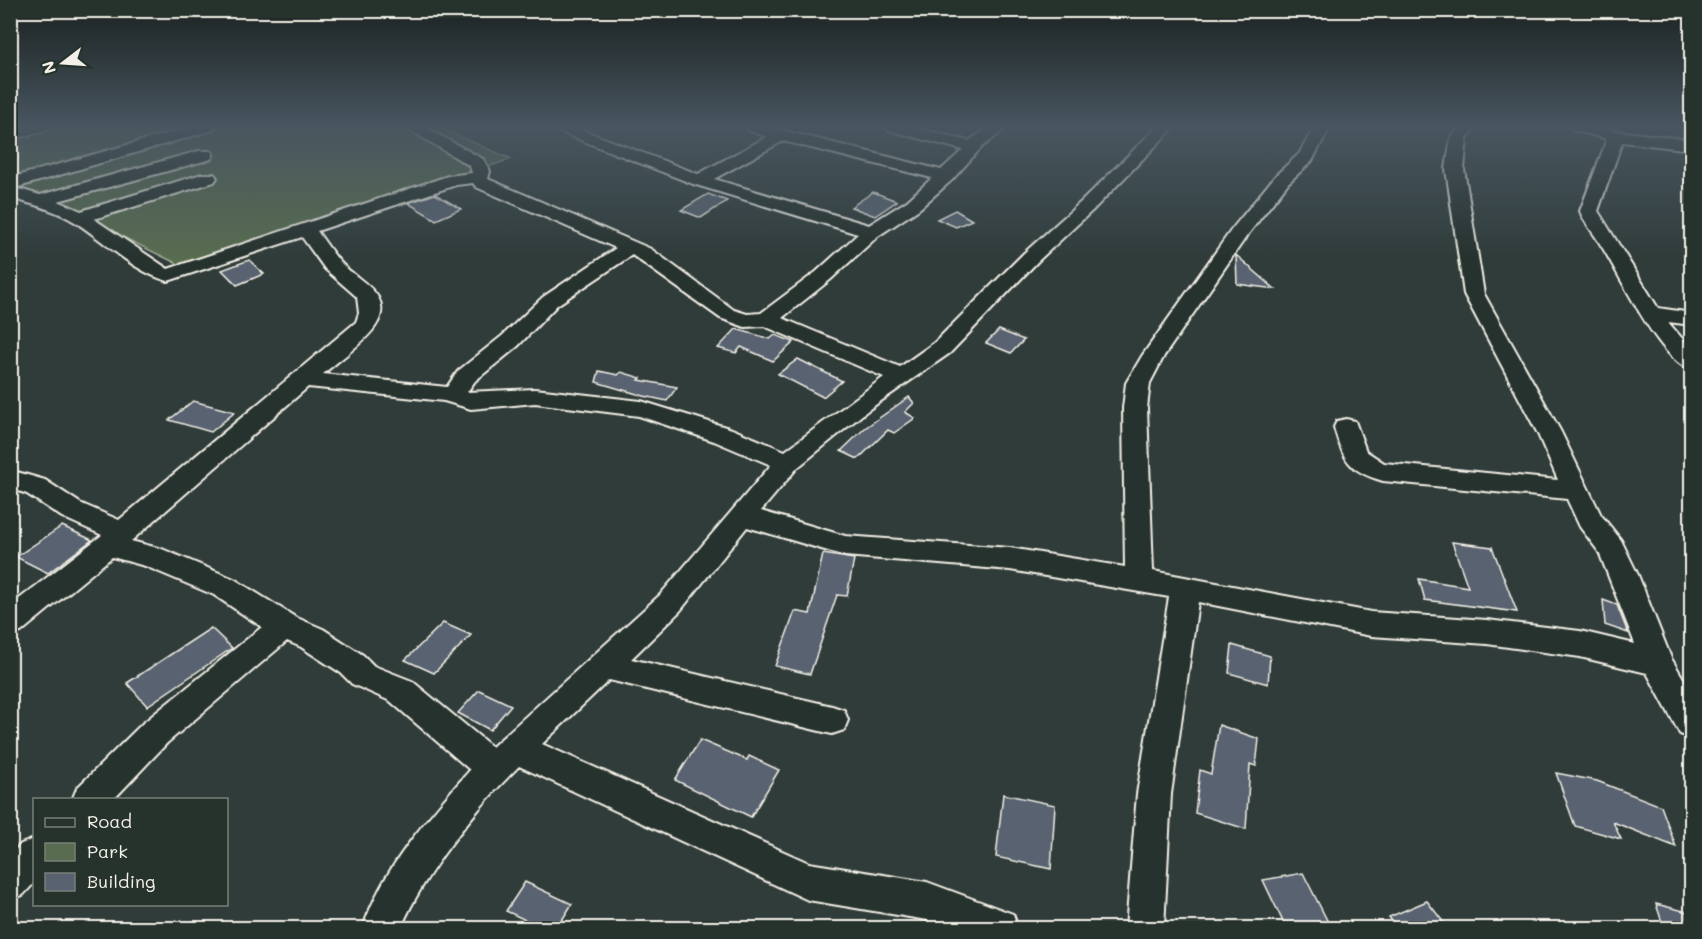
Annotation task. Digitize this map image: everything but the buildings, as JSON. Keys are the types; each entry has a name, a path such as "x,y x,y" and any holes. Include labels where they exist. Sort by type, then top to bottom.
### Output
{"street":[{"path":"10,184 56,171"},
{"path":"39,201 147,171"},
{"path":"481,171 479,177 482,183 644,253 728,314 745,321 767,319 901,376"},
{"path":"675,171 871,232"},
{"path":"699,180 716,171"},
{"path":"925,171 946,176"},
{"path":"767,319 824,276 871,232 914,205 951,171"},
{"path":"382,928 392,904 429,844 504,759 670,603 788,462 860,405 942,348 1031,257 1122,171"},
{"path":"1139,580 1135,408 1138,383 1153,356 1219,261 1282,179 1291,171"},
{"path":"1455,171 1474,294 1549,432 1590,520 1611,547 1657,663 1692,724"},
{"path":"1604,171 1589,211 1593,222 1606,238 1660,327 1692,363"},
{"path":"10,192 80,217 149,266 163,275 168,275 454,180 479,177"},
{"path":"80,217 208,178"},
{"path":"10,623 115,539 366,325 371,313 371,304 363,289 333,267 307,230"},
{"path":"453,397 466,376 510,341 550,301 631,247"},
{"path":"1652,314 1692,319"},
{"path":"304,379 471,401 535,396 641,409 723,435 788,462"},
{"path":"1346,427 1356,458 1367,468 1383,472 1576,491"},
{"path":"10,479 36,487 115,539 224,587 284,626 312,638 352,664 363,675 401,691 504,759 808,881 927,901 999,928"},
{"path":"742,515 845,546 1010,560 1185,588 1371,624 1487,632 1580,644 1657,663"},
{"path":"1145,928 1154,794 1185,588"},
{"path":"92,798 155,733 284,626"},
{"path":"603,665 832,720"},
{"path":"10,882 33,858"}],"green space":[{"path":"11,171 477,171 190,270 11,182"}]}
